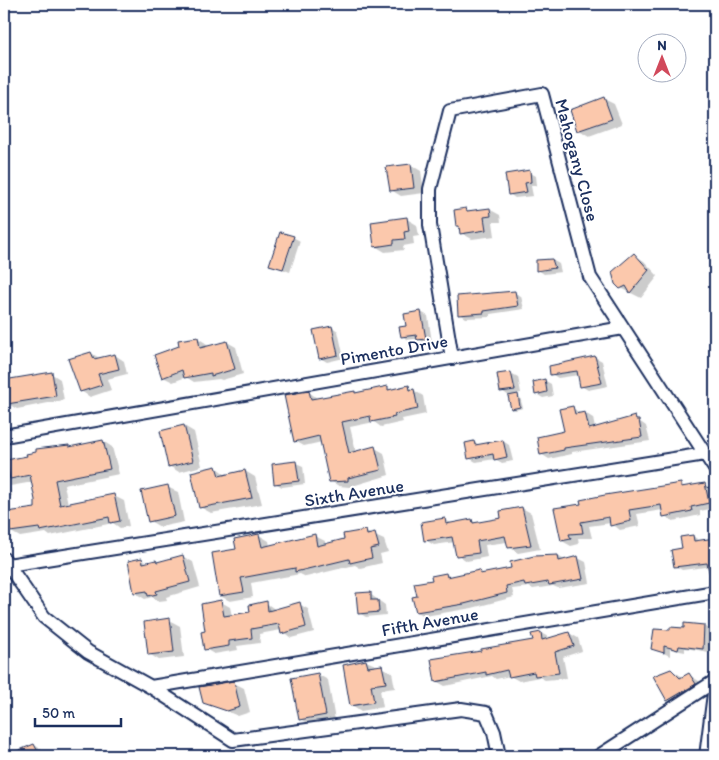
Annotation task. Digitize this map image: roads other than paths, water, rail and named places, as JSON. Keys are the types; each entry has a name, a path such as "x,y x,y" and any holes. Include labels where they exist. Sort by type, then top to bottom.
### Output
{"street":[{"name":"Mahogany Close","path":"452,358 430,225 430,189 450,111 542,94 590,278 623,328"},
{"name":"Pimento Drive","path":"4,436 623,328"},
{"path":"623,328 715,469"},
{"name":"Sixth Avenue","path":"6,562 706,454"},
{"path":"6,562 44,617 88,652 151,687 233,740 461,709 486,712 494,732 498,756"},
{"name":"Fifth Avenue","path":"151,687 715,592"},
{"path":"599,756 715,681"},
{"path":"706,756 715,686"}]}
